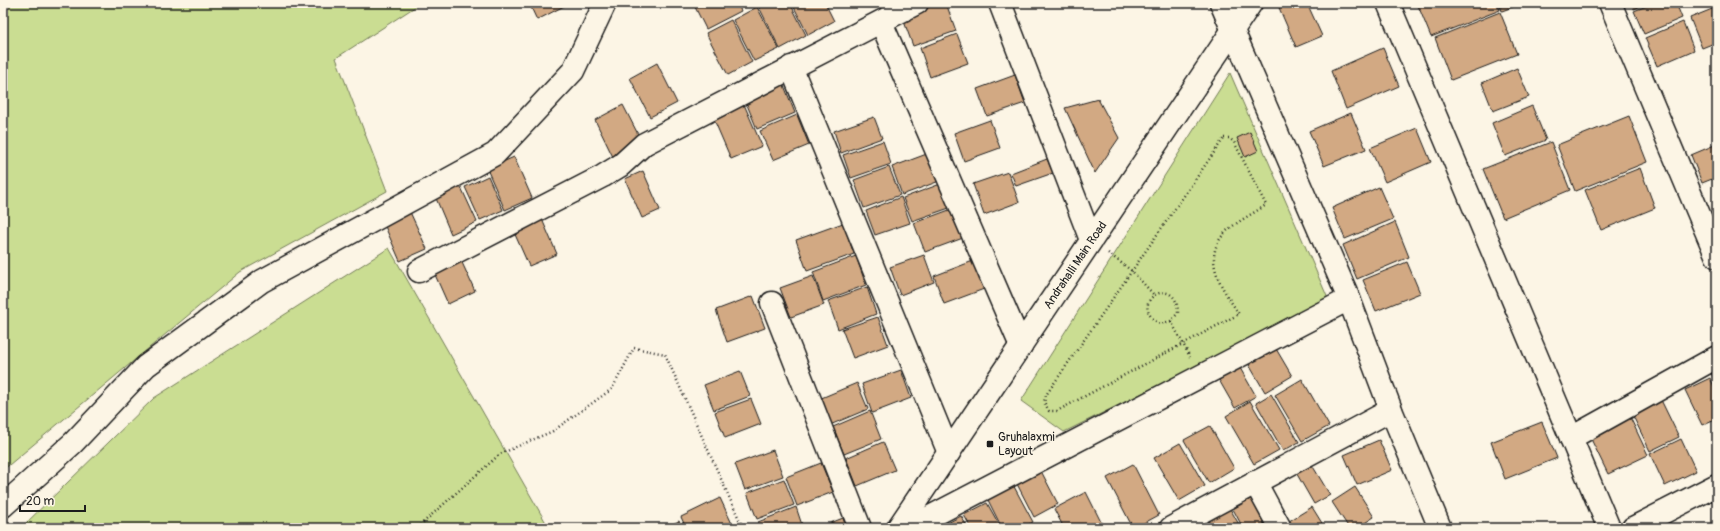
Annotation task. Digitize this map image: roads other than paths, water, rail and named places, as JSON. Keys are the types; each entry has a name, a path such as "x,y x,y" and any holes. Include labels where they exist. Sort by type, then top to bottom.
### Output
{"street":[{"path":"3,506 73,443 146,366 262,281 495,154 573,71 605,3"},
{"path":"419,271 602,176 621,165 644,144 917,3"},
{"path":"1000,3 1092,240"},
{"path":"1221,3 1232,32 1349,299 1390,410 1440,528"},
{"name":"Andrahalli Main Road","path":"898,528 1251,3"},
{"path":"1388,3 1609,528"},
{"path":"1610,3 1717,257"},
{"path":"881,22 1020,346"},
{"path":"791,67 949,453"},
{"path":"909,528 1349,299"},
{"path":"772,303 860,528"},
{"path":"1571,438 1717,357"},
{"path":"1171,528 1390,410"},
{"path":"1255,482 1280,528"},
{"path":"1633,528 1717,485"}],"place":[{"name":"Gruhalaxmi Layout","path":"990,444"}]}
